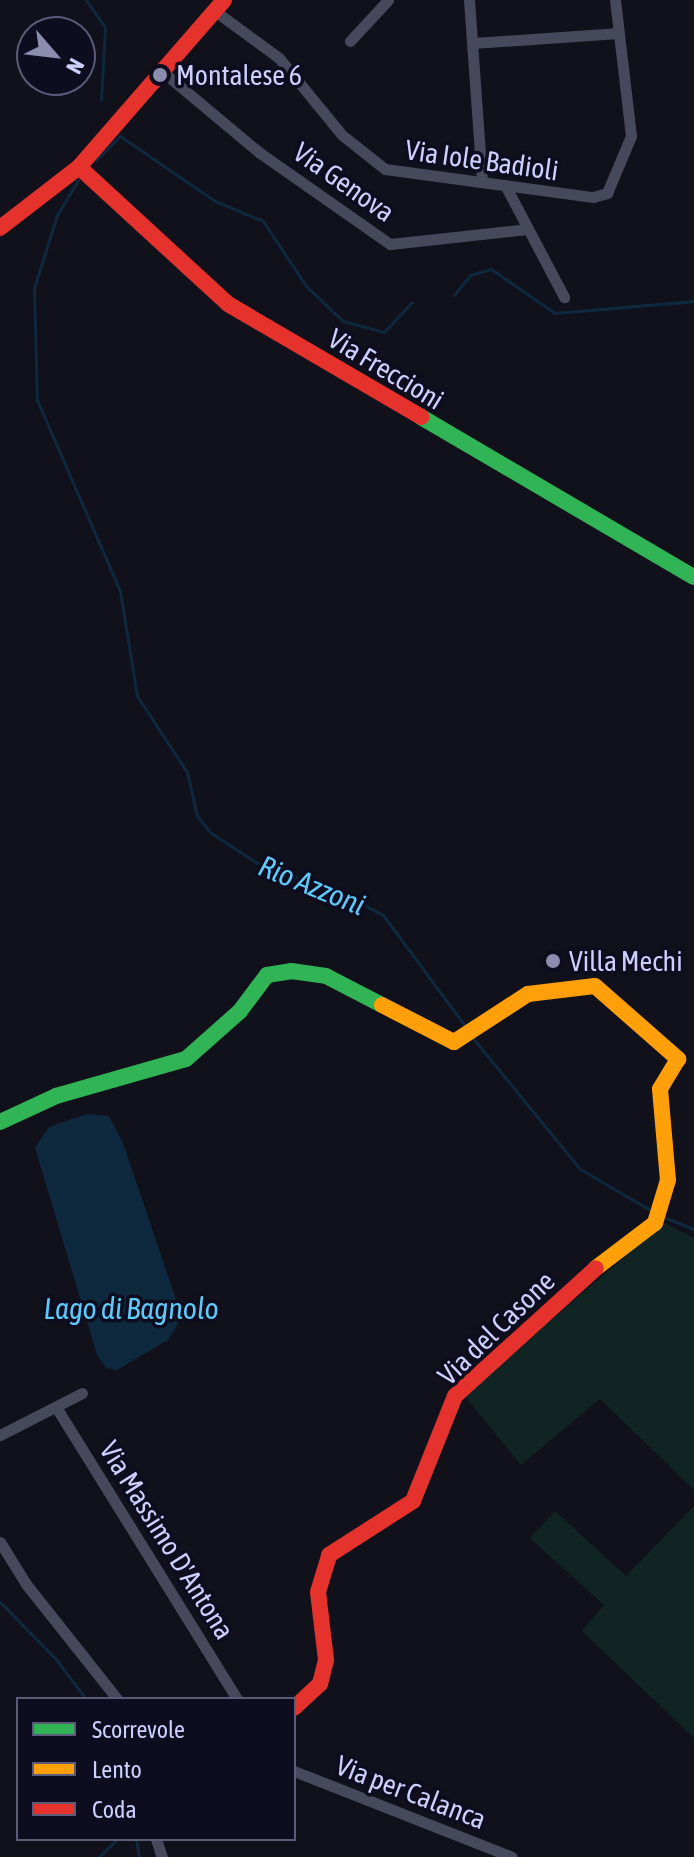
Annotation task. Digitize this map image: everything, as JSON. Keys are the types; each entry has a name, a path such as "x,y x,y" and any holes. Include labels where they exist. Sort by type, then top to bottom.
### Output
{"street":[{"path":"350,41 388,0"},
{"name":"Via Iole Badioli","path":"220,6 279,58 342,135 385,169 505,185 567,197 607,193 631,136 615,0"},
{"path":"466,2 473,43 482,182"},
{"path":"0,228 79,167 220,6"},
{"path":"473,43 619,33"},
{"name":"Via Genova","path":"163,72 260,153 390,244 527,229"},
{"name":"Via Freccioni","path":"79,167 228,304 694,577"},
{"path":"505,185 564,297"},
{"name":"Via del Casone","path":"0,1122 56,1096 186,1059 240,1011 267,975 291,971 326,976 454,1042 528,994 595,986 678,1059 660,1089 668,1180 659,1216 596,1268 455,1396 413,1501 329,1555 318,1592 326,1660 320,1684 296,1706"},
{"path":"0,1435 82,1393"},
{"name":"Via Massimo D'Antona","path":"56,1407 236,1697"},
{"path":"0,1542 26,1584 115,1697"},
{"name":"Via per Calanca","path":"296,1772 512,1857"}],"green space":[{"path":"664,1223 694,1238 694,1490 600,1399 521,1465 464,1395"},
{"path":"694,1506 694,1738 582,1631 604,1605 530,1538 555,1511 626,1576"}],"water":[{"name":"Lago di Bagnolo","path":"86,1114 109,1116 123,1143 182,1317 168,1340 117,1370 106,1368 97,1355 35,1148 49,1127"}],"waterway":[{"path":"86,0 105,27 101,100"},
{"path":"96,160 120,136 215,201 263,221 306,286 343,321 384,332 412,302"},
{"name":"Rio Azzoni","path":"78,180 57,215 34,288 37,400 120,591 137,696 187,772 197,816 211,833 271,872 324,884 383,915 466,1027"},
{"path":"454,295 470,275 491,269 555,313 694,301"},
{"name":"Rio Azzoni","path":"472,1037 580,1169 654,1212"},
{"name":"Rio Azzoni","path":"664,1217 694,1229"},
{"path":"0,1602 55,1658 84,1697"},
{"path":"99,1857 115,1841"},
{"path":"136,1841 139,1857"}],"traffic: fast":[{"path":"421,417 694,577"},
{"path":"0,1122 56,1096 186,1059 240,1011 267,975 291,971 326,976 382,1005"}],"traffic: slow":[{"path":"382,1005 454,1042 528,994 595,986 678,1059 660,1089 668,1180 655,1223 596,1268"}],"traffic: jam":[{"path":"0,228 79,167 224,0"},
{"path":"79,167 228,304 421,417"},
{"path":"296,1706 320,1684 326,1660 318,1592 329,1555 413,1501 455,1396 596,1268"}],"place":[{"name":"Montalese 6","path":"160,75"},
{"name":"Villa Mechi","path":"553,961"}]}
